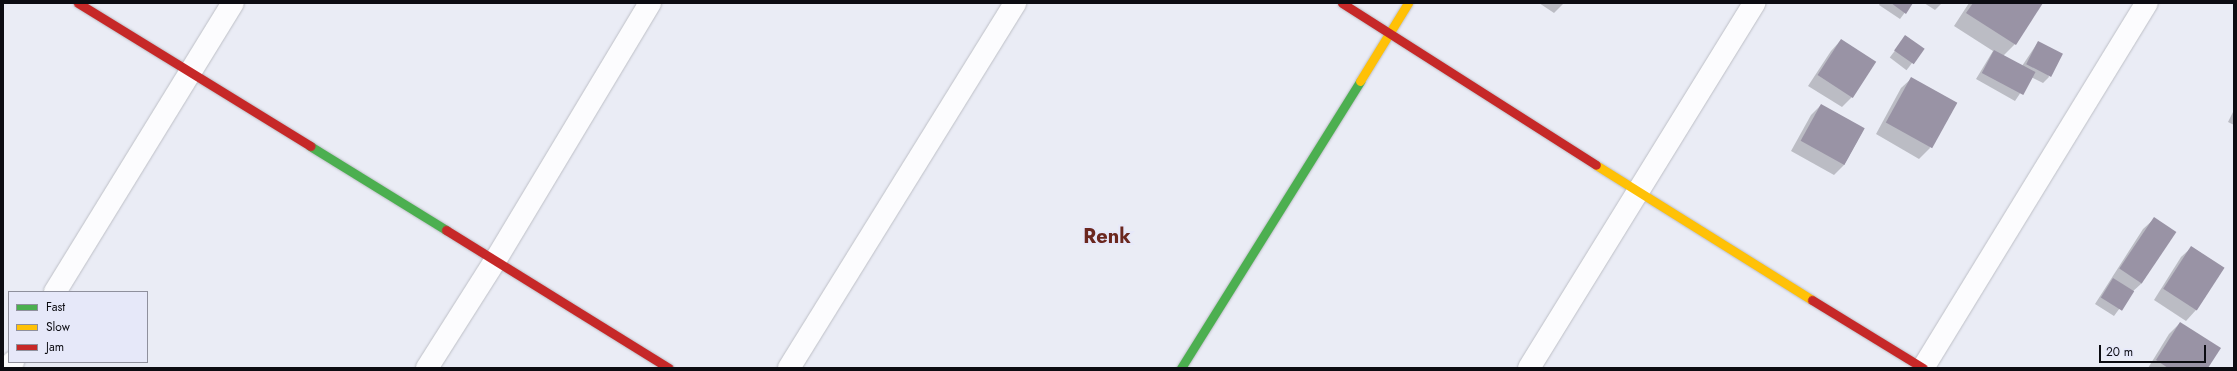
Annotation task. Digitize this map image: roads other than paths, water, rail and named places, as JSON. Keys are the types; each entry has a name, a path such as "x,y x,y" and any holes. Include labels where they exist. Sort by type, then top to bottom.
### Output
{"street":[{"path":"78,3 669,368"},
{"path":"56,291 189,72 233,3"},
{"path":"427,368 496,261 650,3"},
{"path":"789,368 1015,3"},
{"path":"1342,3 1637,192 1923,368 2147,3"},
{"path":"1181,368 1408,3"},
{"path":"1529,368 1754,3"}],"district":[{"name":"Renk","path":"1107,236"}]}
